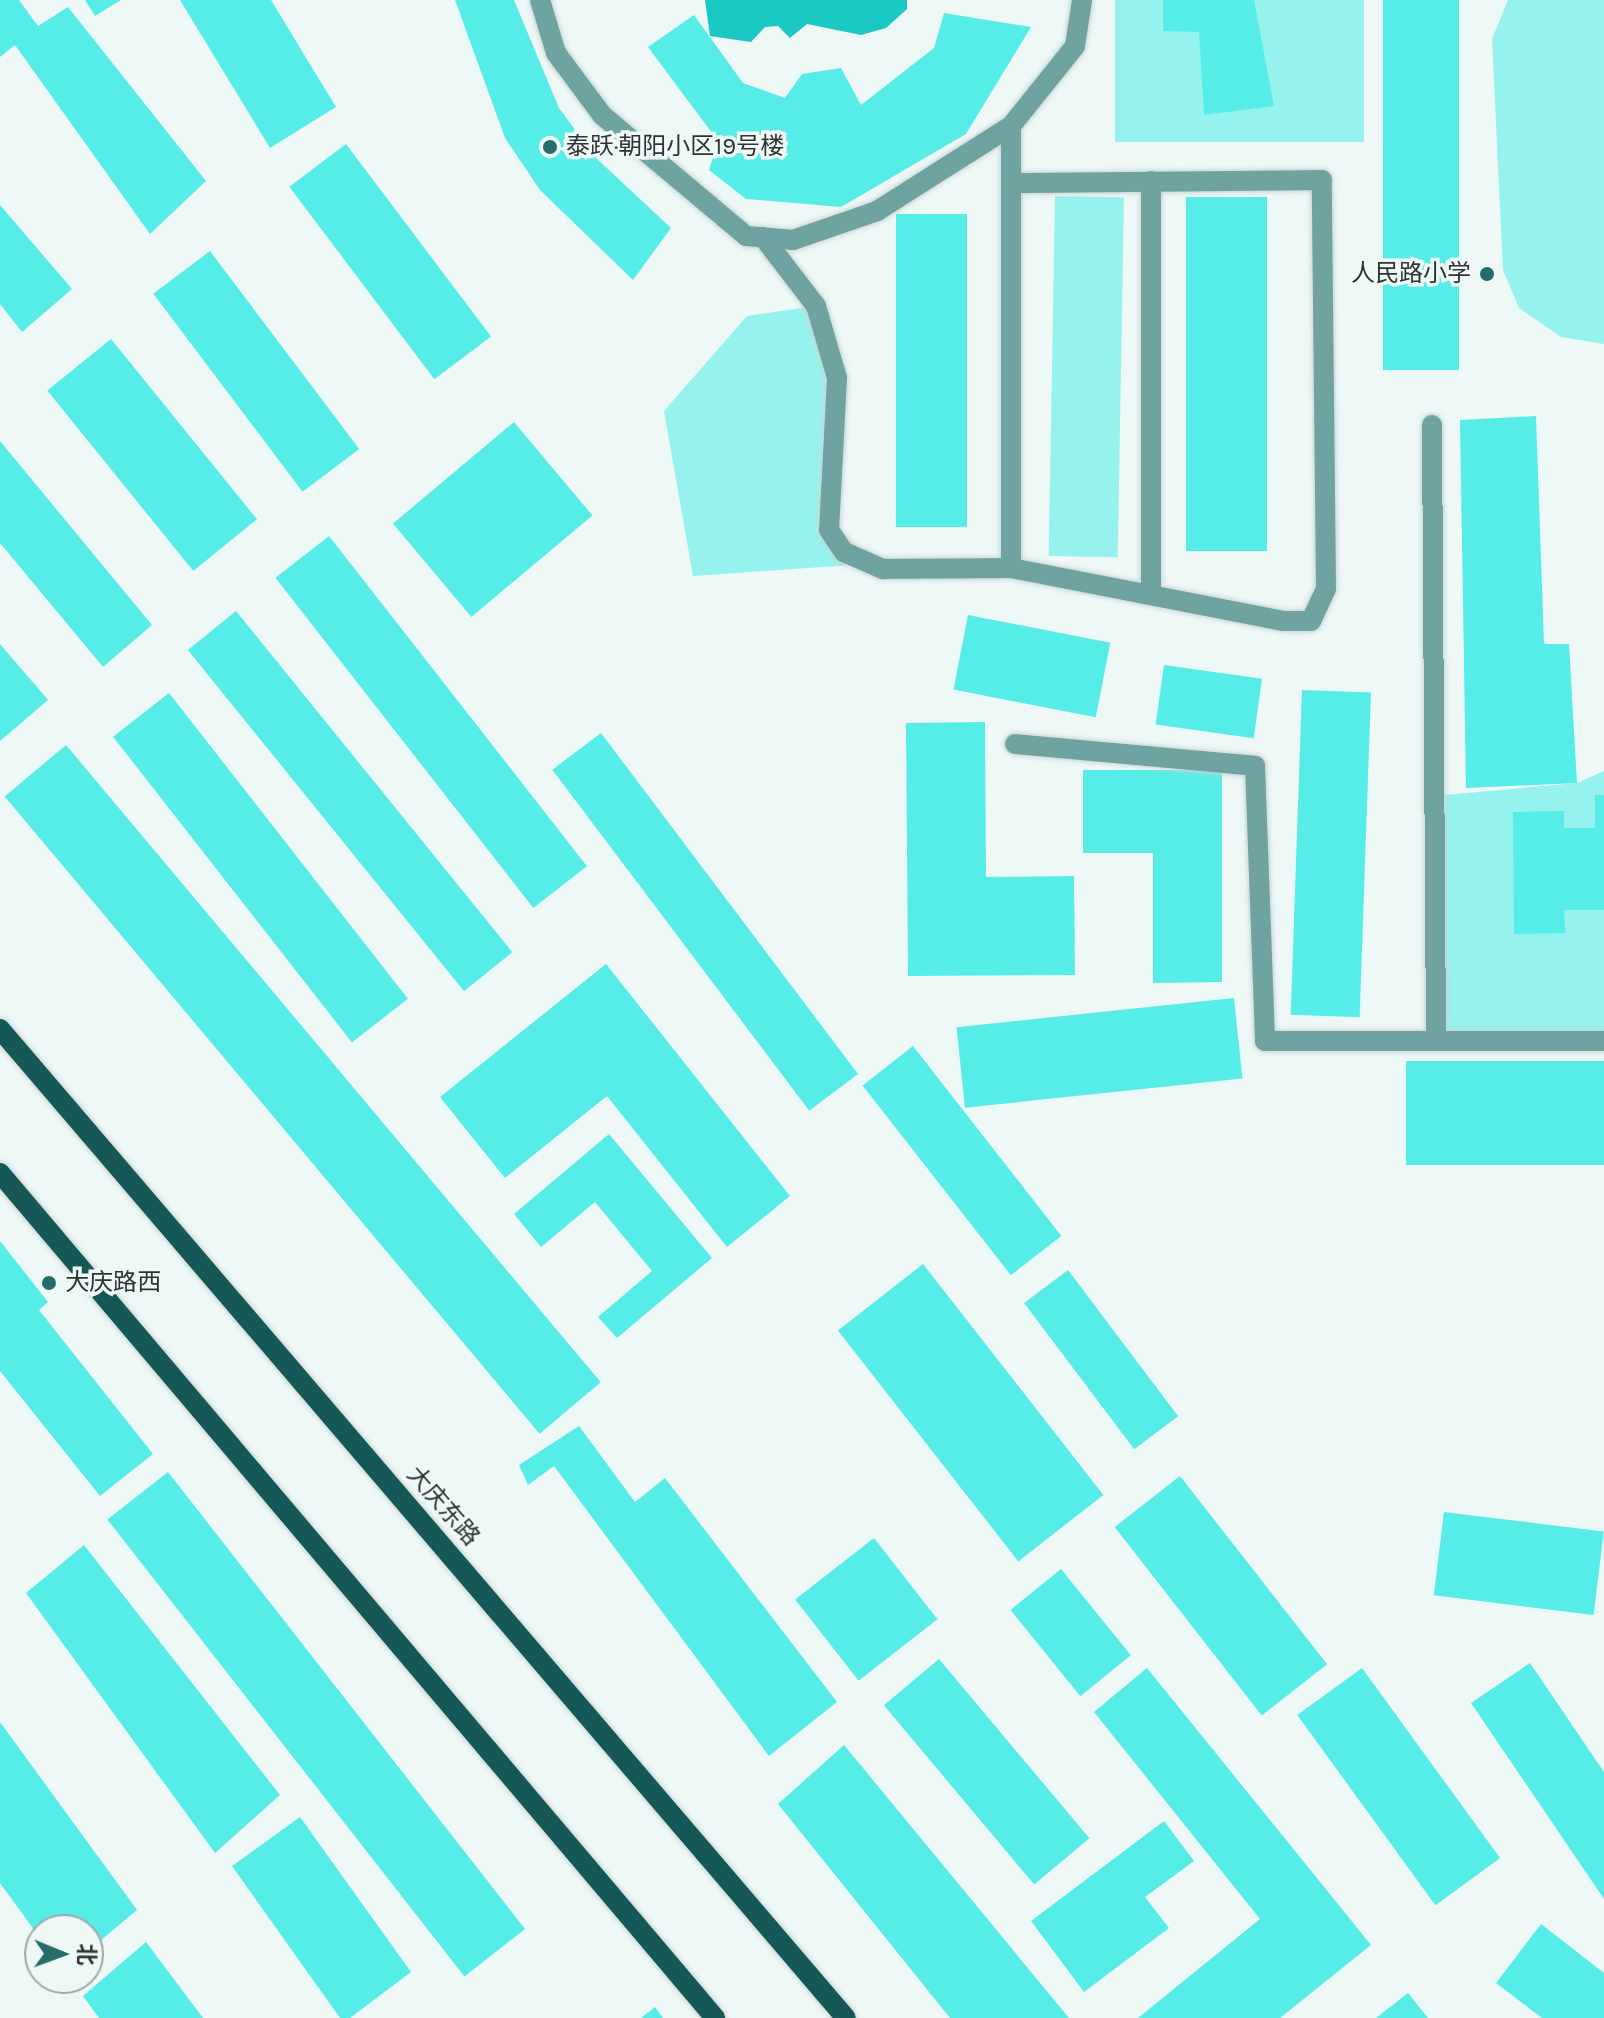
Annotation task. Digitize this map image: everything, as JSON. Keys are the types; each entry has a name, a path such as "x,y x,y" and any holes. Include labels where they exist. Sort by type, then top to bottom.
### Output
{"main road":[{"name":"大庆东路","path":"0,1029 846,2018"},
{"path":"0,1173 715,2018"}],"lane":[{"path":"540,0 556,53 602,115 746,236 793,240 877,211 1011,126 1075,46 1082,0"},
{"path":"1011,126 1011,568"},
{"path":"763,237 816,306 837,378 829,530 844,552 883,569 1011,568 1311,621 1326,589 1322,180 1012,183"},
{"path":"1151,181 1151,595"},
{"path":"1432,425 1436,1041"},
{"path":"1015,744 1255,766 1265,1041 1604,1041"}],"shaded area":[{"path":"705,0 907,0 907,9 886,28 861,35 807,24 790,38 778,26 765,27 751,42 710,36"},
{"path":"1115,0 1364,0 1364,142 1115,142"},
{"path":"1508,0 1604,0 1604,344 1561,337 1519,308 1503,270 1492,39"},
{"path":"1055,196 1124,197 1118,557 1049,556"},
{"path":"816,306 837,378 829,530 851,565 693,576 664,411 747,316"},
{"path":"1604,771 1604,1041 1436,1041 1434,796 1577,783"}],"building":[{"path":"0,0 19,0 38,26 68,7 206,181 150,234 15,45 0,57"},
{"path":"85,0 121,0 95,16"},
{"path":"180,0 271,0 336,107 270,148"},
{"name":"泰跃·朝阳小区19号楼","path":"455,0 514,0 559,108 595,157 671,228 633,280 540,190 505,138"},
{"path":"1163,0 1254,0 1274,106 1204,115 1199,32 1163,31"},
{"path":"1383,0 1459,0 1459,370 1383,370"},
{"path":"944,13 1031,27 966,134 841,207 746,199 709,170 718,141 648,47 694,15 743,83 785,98 802,74 841,68 861,105 934,48"},
{"path":"346,144 491,336 434,379 289,187"},
{"path":"1186,197 1267,197 1267,551 1186,551"},
{"path":"0,205 72,289 22,332 0,304"},
{"path":"896,214 967,214 967,527 896,527"},
{"path":"210,251 359,449 303,492 153,294"},
{"path":"111,339 257,519 193,571 47,391"},
{"path":"1536,416 1544,644 1569,644 1577,783 1466,788 1460,420"},
{"path":"514,422 592,515 471,617 393,524"},
{"path":"0,441 152,625 103,667 0,543"},
{"path":"329,536 587,866 533,908 275,578"},
{"path":"236,611 512,952 464,991 188,650"},
{"path":"968,615 1110,643 1096,717 953,690"},
{"path":"0,644 48,700 0,741"},
{"path":"1164,665 1262,679 1254,738 1156,724"},
{"path":"1302,690 1371,692 1360,1017 1291,1015"},
{"path":"169,693 408,999 352,1042 113,737"},
{"path":"985,722 986,877 1074,876 1075,975 908,976 906,723"},
{"path":"601,733 858,1074 809,1111 552,770"},
{"path":"66,745 601,1382 540,1434 5,796"},
{"path":"1083,770 1222,770 1222,982 1153,983 1153,853 1083,853"},
{"path":"1595,795 1604,795 1604,910 1564,910 1565,933 1514,934 1513,812 1564,811 1564,828 1595,828"},
{"path":"606,964 790,1196 727,1247 607,1096 505,1178 440,1097"},
{"path":"1234,998 1242,1079 965,1108 957,1027"},
{"path":"913,1046 1061,1236 1011,1275 863,1085"},
{"path":"1406,1061 1604,1061 1604,1165 1406,1165"},
{"path":"609,1134 712,1258 617,1338 598,1317 652,1271 595,1202 541,1247 514,1214"},
{"path":"0,1241 48,1302 39,1310 153,1454 100,1496 0,1371"},
{"path":"923,1264 1103,1495 1018,1561 838,1330"},
{"path":"1068,1270 1178,1416 1134,1449 1024,1303"},
{"path":"579,1426 635,1502 665,1478 837,1702 769,1756 554,1466 528,1485 519,1465"},
{"path":"168,1472 525,1929 464,1976 107,1519"},
{"path":"1180,1476 1327,1664 1262,1715 1115,1527"},
{"path":"1444,1512 1604,1532 1594,1615 1434,1595"},
{"path":"874,1538 937,1619 859,1681 795,1600"},
{"path":"84,1545 280,1795 215,1853 26,1593"},
{"path":"1061,1569 1131,1655 1080,1696 1010,1610"},
{"path":"939,1659 1089,1838 1034,1885 884,1705"},
{"path":"1530,1663 1604,1772 1604,1899 1471,1703"},
{"path":"1147,1668 1371,1945 1280,2018 1138,2018 1260,1919 1094,1712"},
{"path":"1362,1668 1500,1858 1435,1905 1297,1715"},
{"path":"0,1722 137,1910 104,1938 104,1914 24,1916 0,1883"},
{"path":"844,1745 1069,2018 950,2018 778,1804"},
{"path":"300,1817 411,1972 350,2018 340,2018 232,1866"},
{"path":"1164,1821 1194,1861 1145,1897 1169,1928 1084,1992 1031,1921"},
{"path":"1541,1924 1604,1973 1604,2018 1542,2018 1496,1983"},
{"path":"146,1942 203,2018 99,2018 83,1996 104,1994 104,1978"},
{"path":"1408,1993 1428,2018 1376,2018"},
{"path":"655,2007 663,2018 641,2018"}],"place":[{"name":"泰跃·朝阳小区19号楼","path":"550,147"},
{"name":"人民路小学","path":"1487,274"},
{"name":"大庆路西","path":"49,1283"}]}
